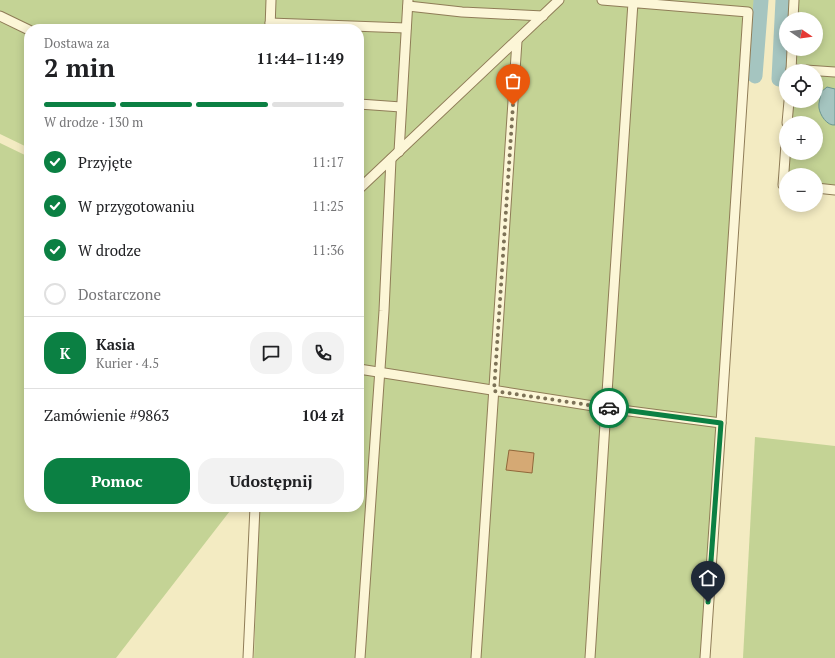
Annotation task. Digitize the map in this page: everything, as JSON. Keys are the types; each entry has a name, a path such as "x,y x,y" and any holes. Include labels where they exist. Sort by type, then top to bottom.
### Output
{"lane":[{"path":"270,24 271,0"},
{"path":"364,181 399,152 559,0"},
{"path":"602,0 748,12 705,658"},
{"path":"793,12 794,0"},
{"path":"590,658 633,2"},
{"path":"399,152 408,3 462,12 543,16"},
{"path":"0,16 24,28"},
{"path":"364,27 406,28"},
{"path":"476,658 517,41"},
{"path":"823,71 835,72"},
{"path":"364,104 401,107"},
{"path":"360,658 384,311 391,159"},
{"path":"823,189 835,190"},
{"path":"364,370 606,408 721,423"},
{"path":"248,658 255,512"}],"green space":[{"path":"0,0 754,0 708,658 254,658 259,512 364,512 364,24 24,24 24,146 0,134"},
{"path":"791,0 835,0 835,193 823,192 823,168 781,168 782,160 823,160 823,116 784,116 784,108 823,108 823,64 787,64 788,56 823,56 823,12 790,12"},
{"path":"0,143 24,155 24,512 229,512 116,658 0,658"},
{"path":"755,437 835,446 835,658 743,658"}],"water":[{"path":"827,87 835,89 835,125 829,124 824,120 821,114 819,108 823,108 823,90"}],"building":[{"path":"509,450 534,453 532,473 506,470"}],"waterway":[{"path":"755,76 761,0"},
{"path":"780,64 783,0"}],"way so far":[{"path":"513,105 494,391 609,408"}],"route":[{"path":"609,408 721,423 708,602"}]}
